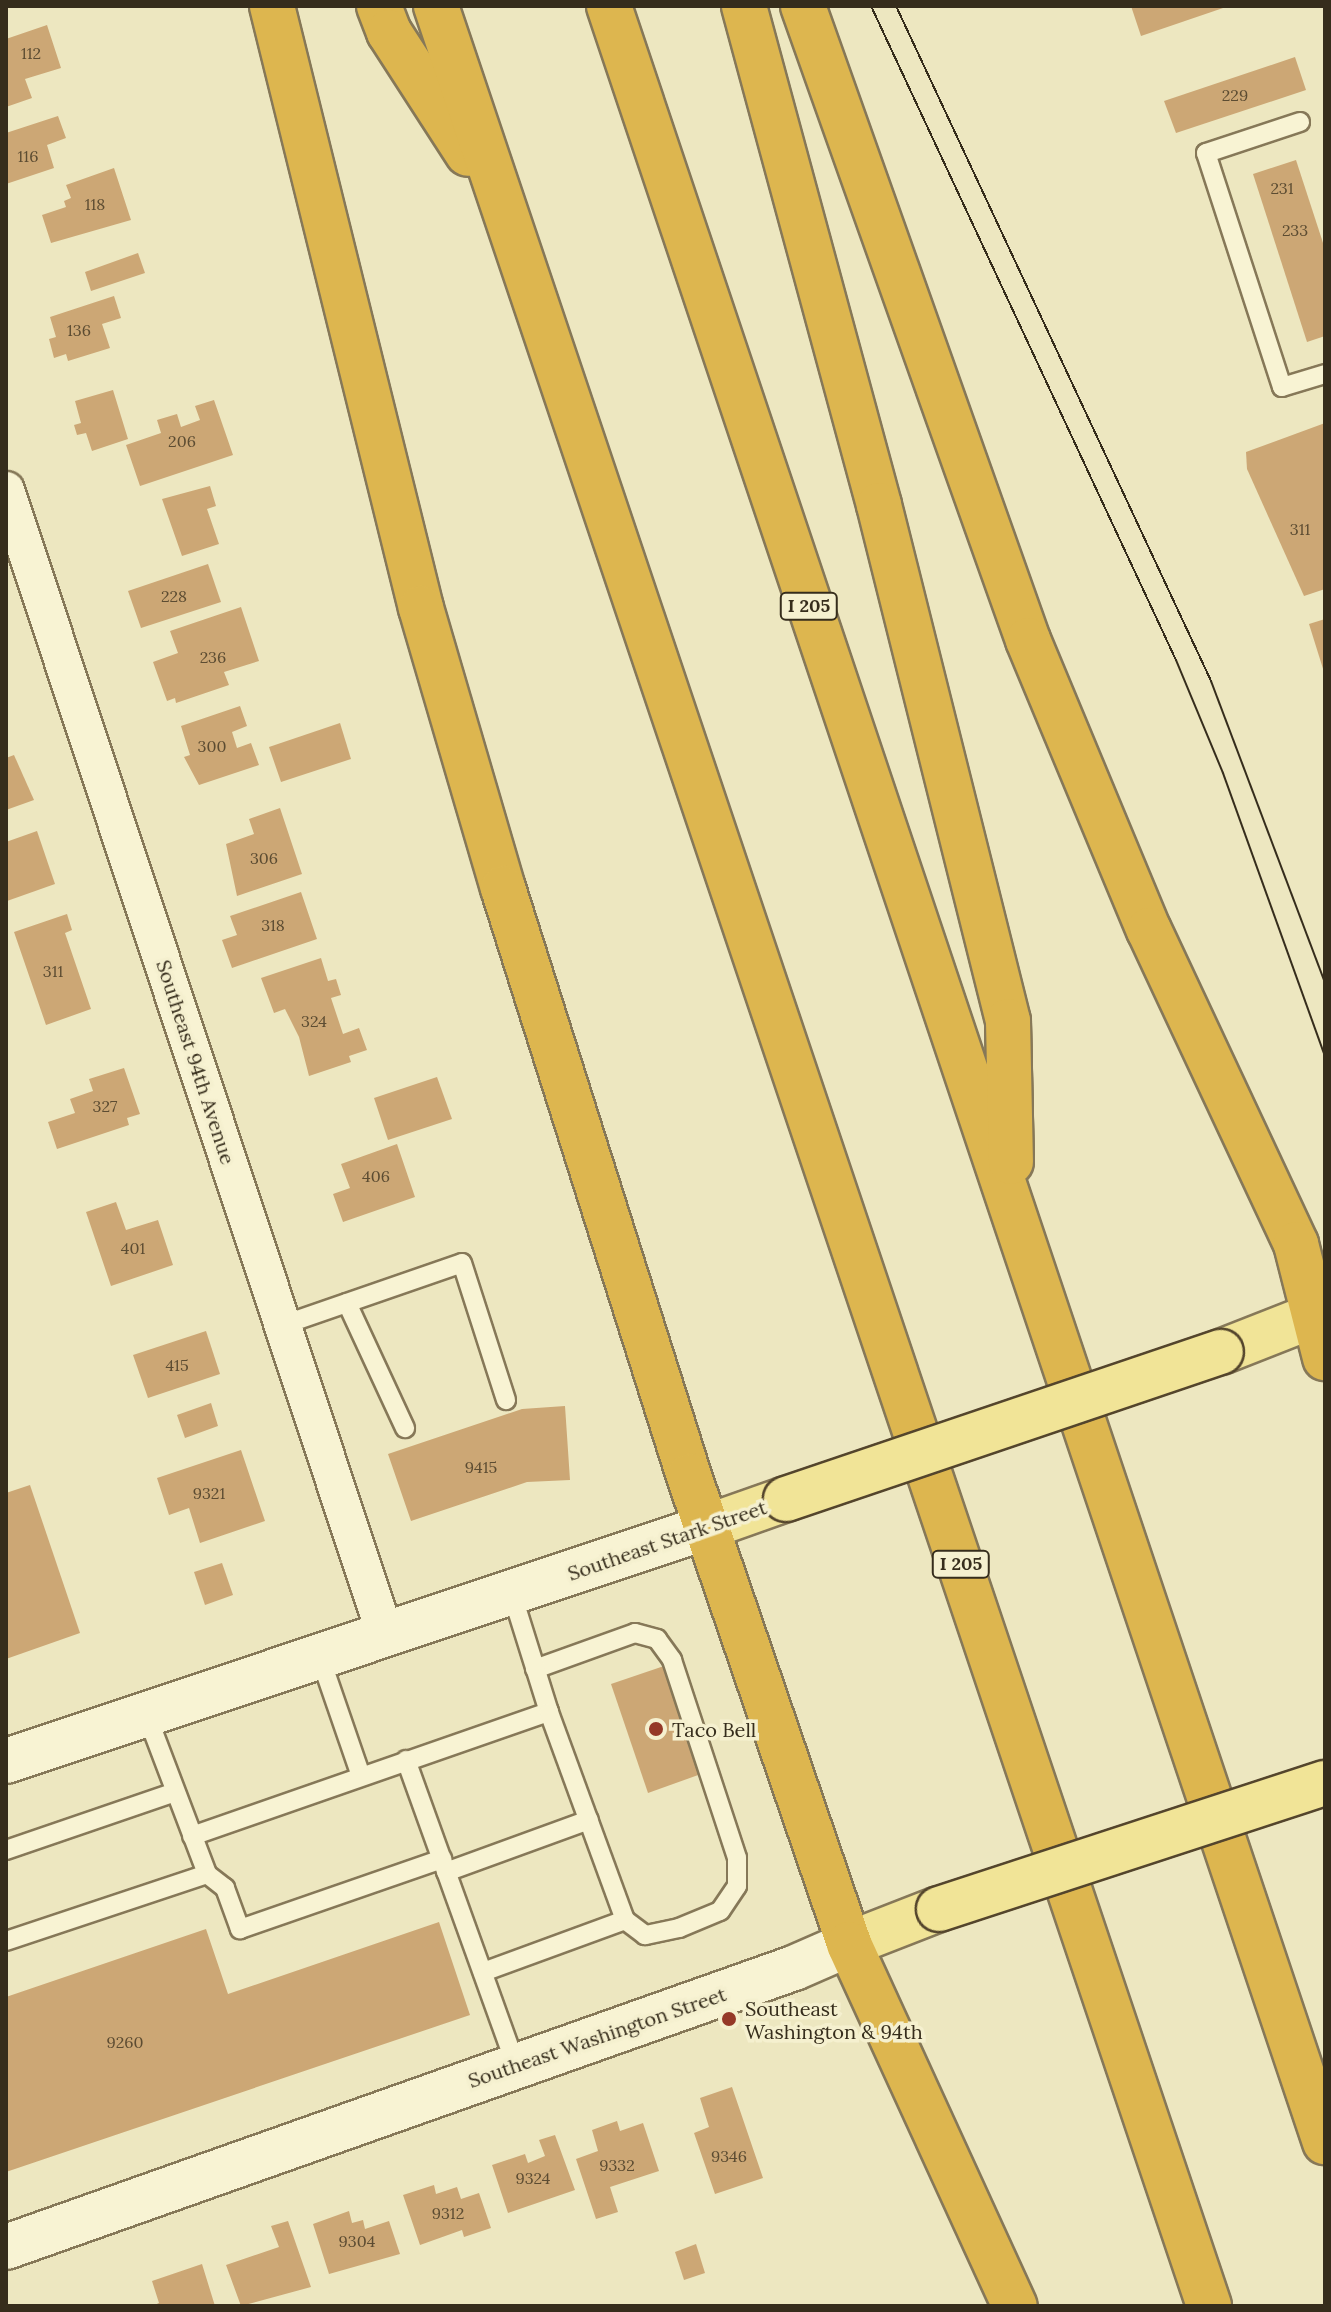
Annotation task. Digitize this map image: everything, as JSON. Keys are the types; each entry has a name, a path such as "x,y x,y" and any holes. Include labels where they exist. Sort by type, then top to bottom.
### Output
{"highway":[{"path":"272,6 425,622 503,888 707,1527 849,1944 1015,2306"},
{"path":"379,6 389,32 500,204"},
{"name":"I 205","path":"436,6 500,204 1209,2306"},
{"name":"I 205","path":"609,6 1325,2142"},
{"path":"744,6 879,505 1008,1021 1012,1205"},
{"path":"803,6 1028,640 1149,930 1296,1244 1321,1329"}],"main road":[{"name":"Southeast Stark Street","path":"6,1761 512,1594 1221,1352 1321,1329"},
{"name":"Southeast Washington Street","path":"6,2247 516,2066 939,1909 1325,1783"}],"street":[{"name":"Southeast 94th Avenue","path":"6,490 385,1634"}],"lane":[{"path":"1300,122 1206,153 1282,387 1325,374"},
{"path":"283,1325 462,1263 506,1400"},
{"path":"347,1303 405,1428"},
{"path":"512,1594 535,1669 549,1712 625,1920 645,1935 679,1928 720,1911 737,1886 737,1858 672,1660 657,1639 635,1633 535,1669"},
{"path":"320,1657 361,1776"},
{"path":"192,1836 549,1712"},
{"path":"146,1713 207,1874 225,1888 240,1929 589,1820"},
{"path":"406,1760 516,2066"},
{"path":"6,1850 175,1792"},
{"path":"6,1941 207,1874"},
{"path":"483,1972 625,1920"}],"building":[{"path":"1131,6 1226,6 1226,7 1141,36"},
{"path":"47,25 61,68 25,79 32,98 6,107 6,39"},
{"path":"1295,57 1306,90 1176,133 1164,101"},
{"path":"58,116 66,138 47,145 54,168 6,184 6,133"},
{"path":"1296,160 1325,249 1325,336 1307,342 1253,174"},
{"path":"114,168 131,220 51,243 42,215 66,207 64,201 71,198 66,185"},
{"path":"138,253 145,273 91,291 85,272"},
{"path":"114,296 121,318 102,324 110,348 68,361 66,354 54,358 49,339 56,337 50,317"},
{"path":"113,390 128,439 92,451 86,433 77,435 74,425 81,423 75,401"},
{"path":"214,400 233,455 140,486 126,445 161,433 157,420 177,414 181,427 200,420 195,406"},
{"path":"1325,423 1325,589 1304,596 1247,469 1246,452"},
{"path":"210,486 216,506 207,509 219,544 182,556 162,499"},
{"path":"208,564 221,602 141,628 128,591"},
{"path":"241,607 259,661 224,672 229,685 176,703 175,698 167,701 153,662 178,653 170,631"},
{"path":"1325,619 1325,672 1324,672 1309,624"},
{"path":"240,706 247,726 232,732 237,748 251,743 259,765 199,785 184,757 190,755 181,726"},
{"path":"340,723 351,759 281,782 269,747"},
{"path":"14,755 34,800 6,810 6,758"},
{"path":"280,808 302,874 237,896 226,844 254,834 249,819"},
{"path":"37,831 55,884 7,901 6,842"},
{"path":"301,892 317,939 232,968 222,940 237,935 230,916"},
{"path":"67,914 72,930 65,933 91,1009 46,1025 14,932"},
{"path":"321,958 328,981 336,979 341,995 331,998 343,1034 359,1028 367,1050 349,1056 351,1062 309,1076 299,1037 285,1009 274,1013 261,978"},
{"path":"124,1068 140,1114 127,1118 129,1125 57,1149 48,1122 75,1113 70,1099 93,1091 89,1079"},
{"path":"437,1077 452,1119 388,1140 374,1098"},
{"path":"397,1144 415,1197 343,1222 333,1194 350,1188 341,1164"},
{"path":"116,1202 126,1230 158,1220 173,1265 111,1286 86,1212"},
{"path":"206,1331 220,1374 148,1398 133,1355"},
{"path":"211,1403 218,1426 185,1438 177,1415"},
{"path":"565,1406 570,1480 527,1482 411,1521 388,1454 522,1409"},
{"path":"241,1450 265,1521 200,1543 189,1508 169,1515 157,1478"},
{"path":"30,1485 80,1633 6,1659 6,1493"},
{"path":"222,1563 233,1595 205,1605 194,1572"},
{"name":"Taco Bell","path":"664,1666 701,1774 648,1793 611,1684"},
{"path":"439,1922 470,2015 6,2172 6,1997 206,1929 228,1994"},
{"path":"732,2087 763,2178 715,2194 694,2133 709,2127 700,2098"},
{"path":"617,2121 620,2131 643,2123 659,2171 610,2187 618,2212 596,2219 576,2159 598,2151 592,2130"},
{"path":"555,2135 575,2190 508,2213 492,2165 525,2154 528,2163 545,2156 539,2140"},
{"path":"434,2185 436,2194 457,2187 461,2199 479,2193 491,2228 464,2237 462,2230 420,2245 403,2195"},
{"path":"349,2211 352,2223 363,2220 365,2229 389,2221 400,2254 329,2274 313,2224"},
{"path":"288,2221 311,2287 241,2306 226,2265 279,2247 271,2226"},
{"path":"696,2244 705,2273 684,2280 675,2252"},
{"path":"202,2264 215,2306 152,2306 159,2303 152,2281"}],"tram line":[{"path":"871,6 1176,660 1223,773 1325,1056"},
{"path":"896,6 1211,681 1325,983"}],"place":[{"name":"Taco Bell","path":"656,1729"},
{"name":"Southeast Washington & 94th","path":"729,2019"}]}
